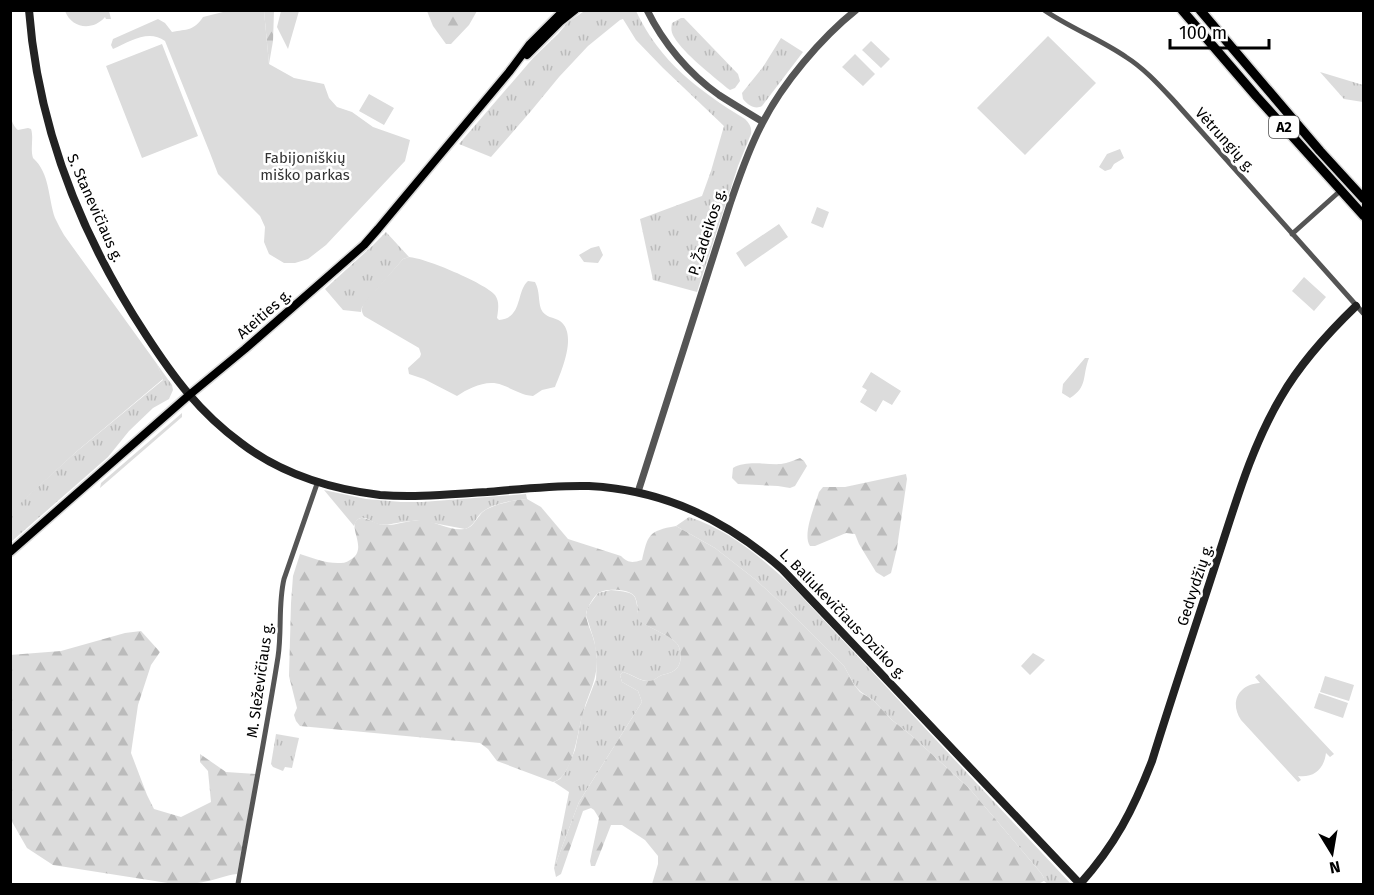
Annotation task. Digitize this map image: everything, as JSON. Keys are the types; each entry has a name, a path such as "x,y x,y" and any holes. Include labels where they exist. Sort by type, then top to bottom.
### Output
{"highway":[{"name":"A2","path":"1182,10 1364,216"},
{"name":"A2","path":"1200,10 1364,199"}],"main road":[{"name":"S. Stanevičiaus g.","path":"29,10 36,69 44,109 58,158 74,201 121,295 188,396"},
{"name":"Ateities g.","path":"10,552 364,245 530,44 564,10"},
{"name":"Ateities g.","path":"509,72 575,10"},
{"name":"Gedvydžių g.","path":"1080,884 1112,845 1142,788 1246,476 1270,416 1306,360 1328,333 1356,306"},
{"name":"L. Baliukevičiaus-Dzūko g.","path":"188,396 242,445 279,466 318,482 363,493 426,496 569,486 606,487 638,492 698,511 735,532 768,556 797,584 1080,884"}],"street":[{"path":"647,10 661,35 694,73 720,96 763,122"},
{"name":"P. Žadeikos g.","path":"638,492 745,161 763,122 779,95 804,62 856,10"},
{"name":"Vėtrungių g.","path":"1044,10 1112,47 1146,72 1364,314"},
{"path":"1293,234 1340,190"},
{"name":"M. Sleževičiaus g.","path":"238,885 259,774 279,647 282,589 318,482"}],"green space":[{"path":"427,10 477,11 469,25 451,44 446,44 433,26"},
{"path":"586,10 636,11 669,60 696,86 745,119 750,126 751,134 738,166 697,292 653,280 640,219 702,196 724,126 636,40 623,19 588,46 491,157 459,144 534,57 568,22"},
{"path":"65,11 109,11 111,19 105,17 100,22 83,26 73,22"},
{"name":"Fabijoniškių miško parkas","path":"227,11 264,11 269,64 294,78 324,84 329,98 337,107 352,112 373,127 410,140 405,161 326,245 308,259 295,263 284,263 269,254 264,242 265,227 260,216 218,174 165,41 146,36 113,49 111,45 113,39 158,19 165,23 172,32 190,29 203,17"},
{"path":"264,11 274,11 273,41 269,64"},
{"path":"281,11 299,11 288,49 277,27"},
{"path":"684,18 738,74 740,81 735,88 730,90 727,88 679,44 671,27 672,23"},
{"path":"1048,36 1096,83 1025,155 977,108"},
{"path":"781,38 803,52 762,106 752,106 743,99 742,93 763,67"},
{"path":"871,41 890,59 881,68 862,50"},
{"path":"162,44 198,136 142,158 106,66"},
{"path":"855,54 875,74 863,86 842,67"},
{"path":"1320,72 1363,85 1363,102 1344,99"},
{"path":"369,94 394,108 384,125 359,111"},
{"path":"10,115 18,130 31,129 33,158 46,178 55,218 63,233 157,364 163,379 76,452 11,512"},
{"path":"1120,149 1124,158 1114,164 1111,169 1105,171 1099,167 1107,154"},
{"path":"817,207 829,212 823,228 811,223"},
{"path":"779,224 788,237 745,267 736,253"},
{"path":"386,232 409,257 403,259 362,307 361,312 343,310 325,289"},
{"path":"599,246 603,255 598,263 584,262 579,255 591,248"},
{"path":"409,257 454,272 489,290 498,300 497,318 499,320 507,318 516,309 524,285 528,281 535,282 541,309 547,316 560,321 568,335 566,353 555,387 542,390 533,396 490,383 473,387 457,396 409,374 408,368 420,357 419,348 364,316 362,309 365,302 403,259"},
{"path":"1304,277 1326,297 1314,311 1292,291"},
{"path":"1085,358 1089,358 1082,385 1080,390 1070,398 1062,393 1063,384"},
{"path":"157,364 172,385 173,390 169,399 153,408 129,431 108,457 11,542 10,512 76,452 163,380"},
{"path":"871,372 901,391 892,405 883,400 876,412 860,402 867,390 862,387"},
{"path":"182,413 182,417 100,488 101,483"},
{"path":"800,458 807,466 795,486 790,488 738,484 732,478 733,468 738,466 750,463 781,464"},
{"path":"906,474 897,548 891,573 884,577 876,572 855,534 846,533 810,546 808,527 819,492 823,487 845,487"},
{"path":"324,490 366,499 401,502 526,494 527,499 509,501 491,507 481,513 465,529 417,520 381,525 362,518 354,526"},
{"path":"527,499 541,507 568,539 621,556 630,562 642,560 651,535 676,526 715,548 782,604 844,666 860,692 873,700 892,720 969,788 1041,873 1044,881 1038,884 652,884 658,856 645,840 622,825 611,825 595,866 591,866 590,861 599,818 591,808 583,811 561,874 556,877 554,868 579,802 642,702 638,691 622,682 620,675 623,672 651,681 673,671 680,662 681,655 678,645 671,638 638,620 635,597 628,592 611,590 600,592 594,597 587,610 587,622 596,650 595,675 570,764 560,778 553,782 497,761 480,743 300,726 294,715 297,708 289,676 293,576 300,554 331,563 350,560 357,553 358,541 355,525 356,521 361,518 383,525 423,520 454,529 464,529 471,526 484,511 491,507"},
{"path":"689,517 704,522 730,537 755,554 790,584 1071,884 1048,884 1044,881 1041,873 969,788 892,720 873,700 861,692 844,666 782,604 715,548 676,526"},
{"path":"611,590 627,592 634,596 639,620 675,642 681,658 677,668 651,681 623,672 620,675 622,682 638,691 642,702 579,802 554,868 569,792 554,782 560,779 566,771 575,750 582,715 596,679 597,659 586,615 588,607 598,593"},
{"path":"141,631 160,652 151,665 138,705 131,753 147,795 154,809 181,817 211,802 208,771 200,762 200,754 226,772 256,774 237,874 199,883 174,884 53,865 27,848 11,820 10,655 61,651 125,633"},
{"path":"1033,653 1045,660 1030,675 1021,666"},
{"path":"1259,674 1334,754 1330,757 1326,753 1320,768 1309,776 1298,776 1301,780 1298,782 1241,720 1238,713 1236,701 1238,695 1246,687 1260,683 1255,677"},
{"path":"1325,676 1354,685 1349,701 1320,692"},
{"path":"1319,693 1348,703 1343,718 1314,708"},
{"path":"276,734 299,738 292,768 285,767 283,771 271,764"}]}
